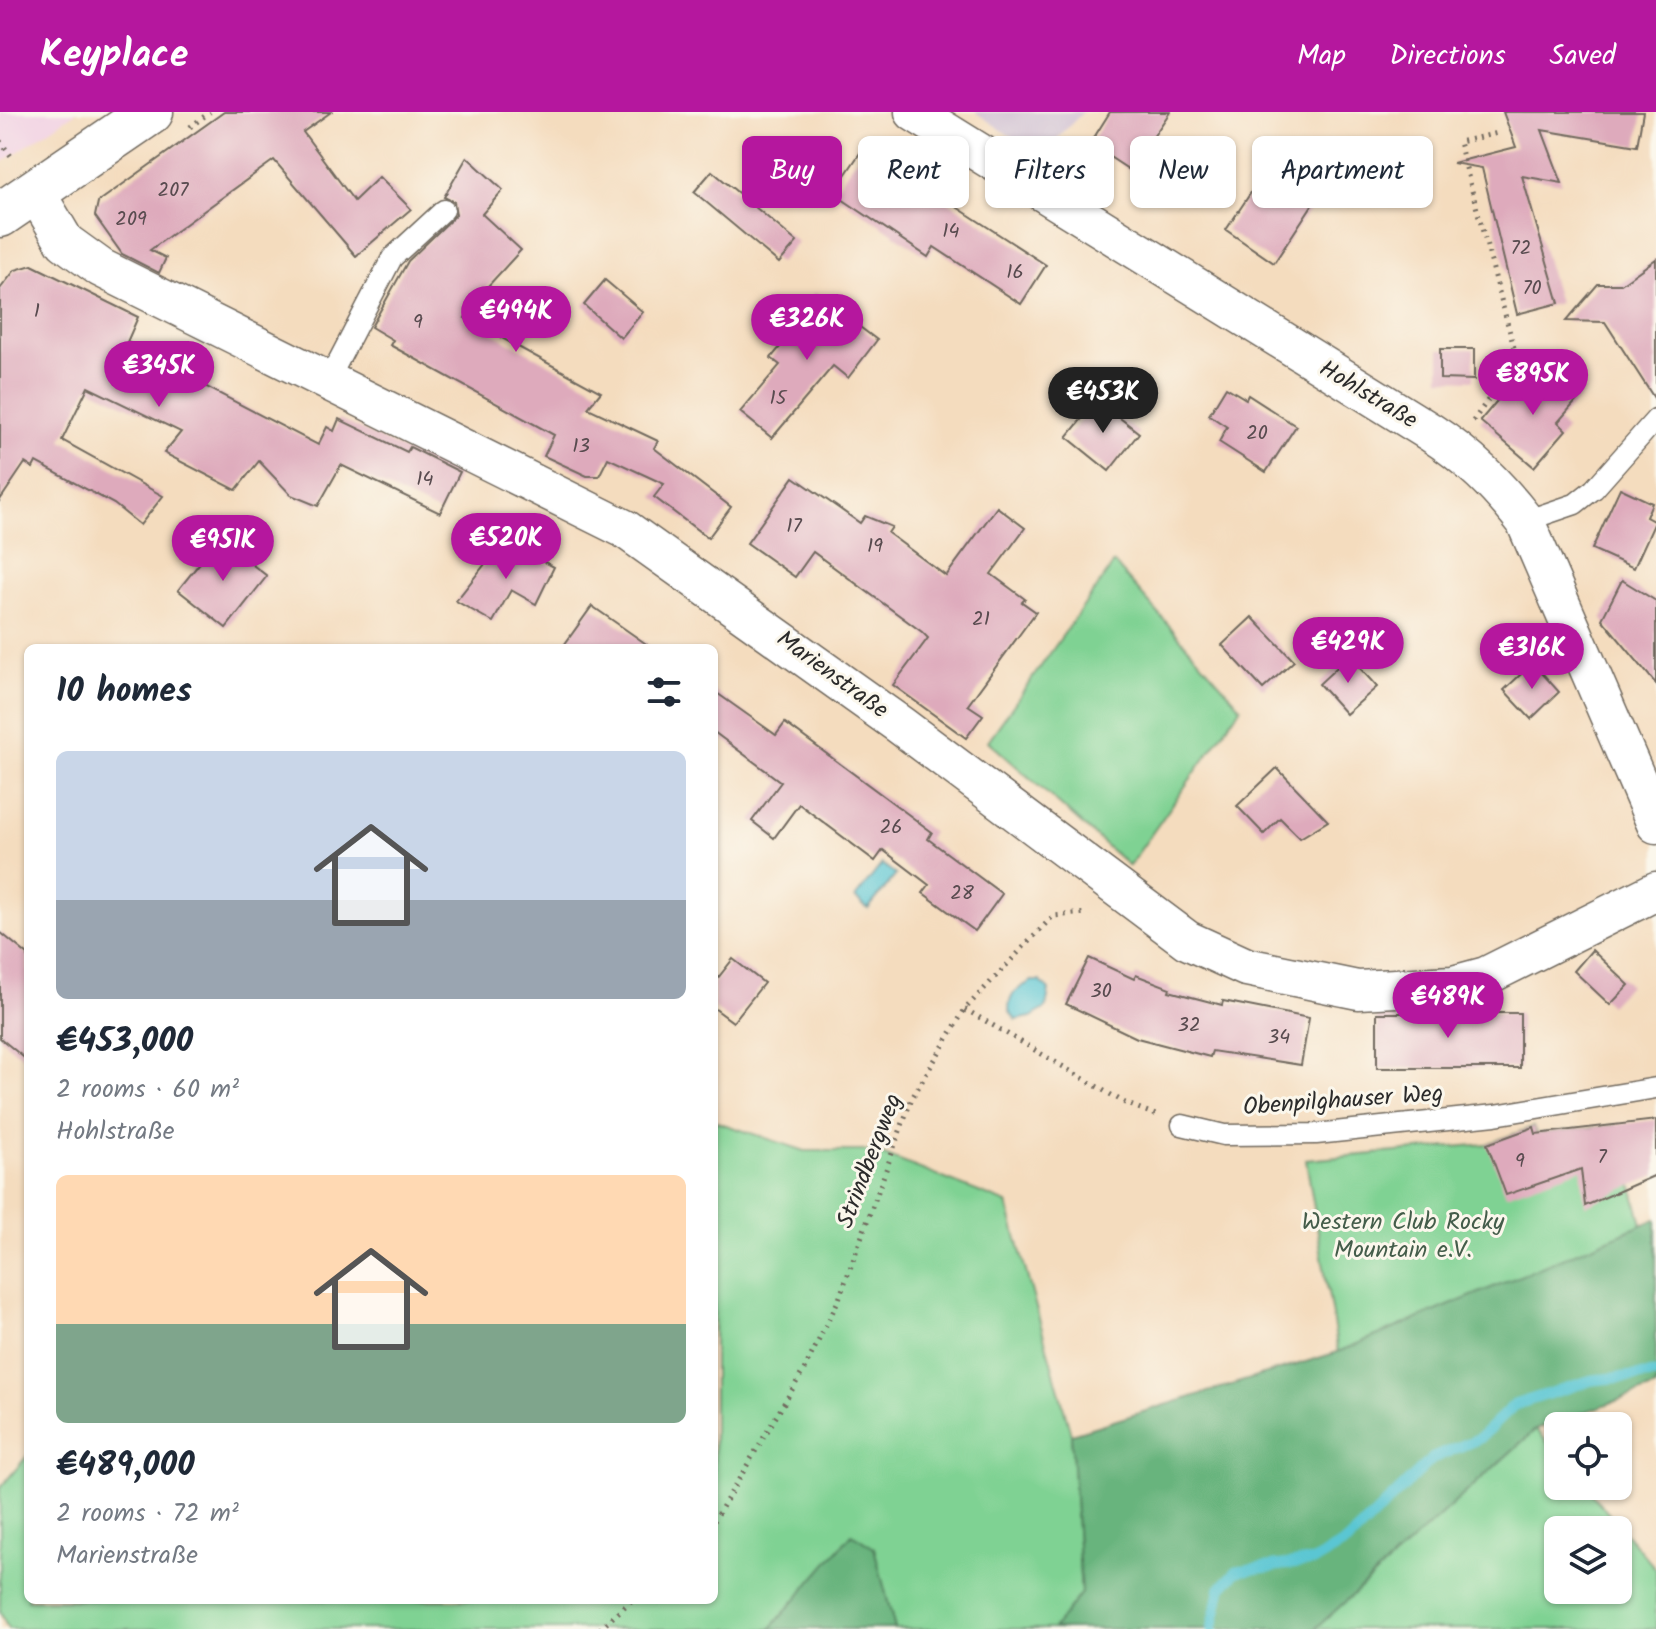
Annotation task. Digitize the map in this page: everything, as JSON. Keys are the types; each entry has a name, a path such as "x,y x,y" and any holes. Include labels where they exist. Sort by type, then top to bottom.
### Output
{"street":[{"path":"17,190 151,112"},
{"name":"Hohlstraße","path":"914,112 1454,448 1496,483 1525,521 1656,824"},
{"name":"Marienstraße","path":"17,190 88,260 625,529 900,725 1187,940 1246,967 1358,990 1453,985 1486,976 1656,891"}],"lane":[{"path":"328,381 392,258 444,210"},
{"path":"1525,521 1575,504 1594,489 1656,419"},
{"name":"Obenpilghauser Weg","path":"1182,1125 1224,1135 1316,1134 1495,1115 1656,1088"}],"path":[{"path":"1454,448 1517,359 1459,142 1498,133"},
{"path":"0,141 17,190"},
{"name":"Strindbergweg","path":"718,1514 805,1368 839,1299 912,1098 965,1009 1053,916 1073,912 1112,915 1140,906"},
{"path":"965,1009 1125,1103 1182,1125"},
{"path":"600,1629 628,1604"}],"shaded area":[{"path":"0,112 76,112 0,164"},
{"path":"975,112 1083,112 1060,136 1010,136"}],"green space":[{"path":"1114,563 1241,707 1129,866 988,741"},
{"path":"718,1122 805,1151 874,1151 1007,1203 1071,1434 1081,1593 1053,1629 895,1629 874,1548 770,1629 8,1629 0,1612 0,1488 24,1460 24,1604 718,1604"},
{"name":"Western Club Rocky Mountain e.V.","path":"1616,1125 1643,1228 1338,1352 1306,1160 1487,1144 1533,1127 1537,1134"},
{"path":"1656,1219 1656,1387 1585,1412 1544,1412 1544,1426 1536,1429 1315,1629 1053,1629 1081,1593 1071,1434 1338,1352"},
{"path":"1536,1429 1544,1438 1544,1500 1597,1500 1611,1516 1544,1516 1544,1604 1632,1604 1632,1541 1656,1569 1656,1629 1315,1629"},
{"path":"852,1534 874,1548 895,1629 770,1629"}],"water":[{"path":"882,864 896,875 868,909 855,898"},
{"path":"1032,981 1040,981 1049,990 1046,1008 1031,1017 1016,1020 1009,1011 1010,1000 1018,989"}],"building":[{"path":"224,112 331,112 303,132 354,201 379,177 411,209 356,256 274,160 150,250 166,258 159,273 122,254 95,216 98,202"},
{"path":"1110,112 1170,112 1154,136 1130,136 1130,170 1114,160 1114,136 1095,136"},
{"path":"1503,112 1643,112 1637,146 1542,130 1562,183 1522,176 1559,303 1517,314 1482,168 1453,163 1516,147"},
{"path":"858,156 858,208 958,208 1046,265 1021,304 934,247 928,257 842,199 842,180"},
{"path":"467,157 503,190 482,214 521,250 466,310 470,312 465,318 601,392 588,408 658,441 654,448 731,507 708,538 654,497 664,484 608,458 599,476 587,476 544,456 554,435 390,345 393,340 371,327 408,261 456,215 454,202 444,197"},
{"path":"712,171 742,196 742,208 756,208 797,242 779,263 694,192"},
{"path":"1252,191 1252,208 1310,208 1274,263 1226,230"},
{"path":"1656,259 1656,401 1605,322 1566,321 1598,284 1621,284"},
{"path":"32,265 138,317 127,342 196,376 193,380 318,445 327,427 334,431 339,419 407,452 410,447 460,472 440,513 341,465 318,506 291,495 259,461 236,490 164,453 181,432 88,387 62,440 163,496 140,525 114,504 36,462 33,468 25,463 0,500 0,289 15,270"},
{"path":"605,280 643,312 621,338 584,305"},
{"path":"815,293 877,340 848,378 833,366 772,438 740,412 780,365 771,358 795,329 789,324"},
{"path":"1440,349 1474,349 1474,380 1440,379"},
{"path":"1561,370 1585,391 1558,422 1566,430 1534,467 1480,421 1512,383 1533,401"},
{"path":"1226,387 1246,399 1248,395 1296,426 1266,472 1219,442 1227,427 1209,415"},
{"path":"1097,400 1139,433 1109,471 1067,437"},
{"path":"794,477 860,523 865,516 892,527 888,533 946,576 997,507 1025,528 991,574 1025,599 1022,602 1036,612 968,705 983,715 966,738 893,685 928,638 922,632 813,552 795,577 747,543"},
{"path":"1620,488 1652,503 1646,517 1655,522 1634,568 1592,549"},
{"path":"219,539 267,576 226,628 178,590"},
{"path":"504,540 554,567 536,604 511,590 493,622 456,601"},
{"path":"1622,580 1656,601 1656,684 1602,619"},
{"path":"592,606 646,644 565,644"},
{"path":"1252,617 1294,661 1263,689 1222,645"},
{"path":"1349,656 1377,687 1346,714 1319,684"},
{"path":"1533,663 1559,692 1531,719 1504,690"},
{"path":"718,694 776,735 785,723 932,832 928,839 1002,894 975,931 923,893 929,885 883,850 875,861 799,804 774,838 752,821 781,782 718,735"},
{"path":"1277,768 1328,821 1300,838 1280,818 1264,834 1237,806"},
{"path":"0,932 24,952 24,1058 0,1038"},
{"path":"1592,950 1629,985 1610,1005 1574,971"},
{"path":"1089,958 1134,979 1136,975 1170,988 1169,991 1222,1005 1223,1001 1309,1018 1301,1065 1212,1051 1210,1057 1137,1038 1066,1004"},
{"path":"733,959 764,983 733,1022 718,1011 718,978"},
{"path":"1377,1013 1520,1013 1520,1068 1377,1068"},
{"path":"1656,1120 1656,1175 1585,1206 1581,1169 1506,1195 1487,1144 1534,1127 1536,1134"}],"waterway":[{"path":"1212,1629 1221,1588 1237,1571 1314,1561 1348,1541 1433,1458 1480,1438 1514,1405 1592,1380 1656,1374"}]}
